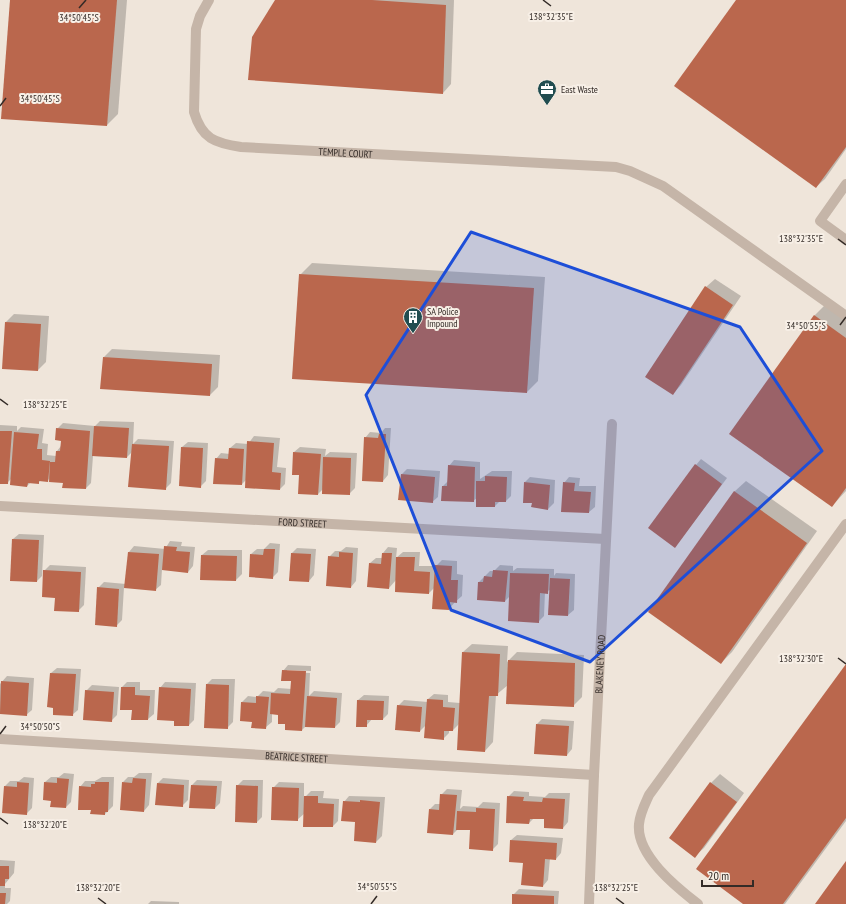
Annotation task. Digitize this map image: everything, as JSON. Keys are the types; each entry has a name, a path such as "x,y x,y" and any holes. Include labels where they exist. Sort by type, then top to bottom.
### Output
{"street":[{"name":"TEMPLE COURT","path":"209,0 200,16 196,29 194,112 198,124 205,135 219,144 241,147 616,167 630,171 663,186 846,316"},
{"path":"846,184 820,221 846,240"},
{"name":"BLAKENEY ROAD","path":"589,904 605,539 612,424"},
{"name":"FORD STREET","path":"0,506 605,539"},
{"path":"698,904 658,870 640,836 639,825 642,812 649,795 846,524"},
{"name":"BEATRICE STREET","path":"0,739 594,775"}],"highlighted area":[{"path":"471,232 740,327 822,451 590,662 451,610 366,395"}],"building":[{"path":"10,0 117,0 107,126 1,119"},
{"path":"275,0 372,0 446,5 443,94 248,80 252,37"},
{"path":"736,0 846,0 846,147 816,188 674,86"},
{"name":"SA Police Impound","path":"299,274 534,288 527,393 292,379"},
{"path":"705,286 733,305 673,395 645,377"},
{"path":"814,315 846,338 846,488 832,507 729,434"},
{"path":"5,322 41,324 38,371 2,369"},
{"path":"103,357 212,364 210,396 100,389"},
{"path":"94,426 129,428 127,458 92,456"},
{"path":"56,428 90,431 86,489 62,488 63,483 49,482 50,462 55,462 56,451 60,451 61,441 55,440"},
{"path":"0,431 12,431 8,484 0,484"},
{"path":"14,432 39,434 37,449 42,449 42,460 50,461 48,482 39,481 39,484 28,483 27,487 10,485"},
{"path":"379,434 386,434 383,482 362,481 364,437 378,438"},
{"path":"247,441 274,443 272,472 281,473 280,490 245,488"},
{"path":"132,444 169,446 166,490 128,487"},
{"path":"181,447 203,448 201,488 179,486"},
{"path":"229,448 244,449 242,485 213,484 215,458 228,459"},
{"path":"293,452 321,454 318,495 298,494 299,475 292,475"},
{"path":"323,457 351,458 350,495 322,494"},
{"path":"695,464 722,484 675,548 648,528"},
{"path":"448,465 475,467 474,502 441,501 442,486 447,486"},
{"path":"401,474 435,477 433,503 398,500"},
{"path":"485,476 507,477 506,502 495,502 495,507 476,507 476,481 485,481"},
{"path":"524,482 550,485 548,510 531,507 532,503 523,503"},
{"path":"563,482 575,483 574,491 591,492 589,513 561,512"},
{"path":"734,491 807,543 721,664 648,612"},
{"path":"12,539 39,540 37,582 10,581"},
{"path":"164,546 177,547 176,551 190,552 188,573 162,570"},
{"path":"264,549 275,549 273,579 249,577 250,554 263,555"},
{"path":"128,552 159,554 156,591 124,588"},
{"path":"339,552 353,553 351,588 326,586 328,556 339,557"},
{"path":"291,553 311,554 309,582 289,581"},
{"path":"382,553 392,553 389,589 367,587 369,563 381,564"},
{"path":"201,555 237,556 236,581 200,580"},
{"path":"396,557 415,557 414,571 430,572 429,594 395,592"},
{"path":"435,565 452,566 451,580 458,580 457,603 450,602 449,610 432,609"},
{"path":"43,570 81,572 79,612 54,611 55,598 42,597"},
{"path":"493,570 508,571 505,602 477,600 478,582 483,582 484,576 492,577"},
{"path":"510,573 549,574 548,594 540,593 539,623 508,621"},
{"path":"550,578 570,579 568,616 548,615"},
{"path":"97,587 119,589 117,627 95,625"},
{"path":"462,652 500,654 498,696 489,696 485,752 457,750"},
{"path":"508,660 575,663 574,707 506,704"},
{"path":"846,664 846,818 783,904 743,904 696,869"},
{"path":"282,670 306,671 302,731 285,730 285,724 278,724 278,715 270,714 271,693 290,694 291,681 281,681"},
{"path":"50,673 76,674 73,716 53,715 53,708 47,707"},
{"path":"1,681 29,683 27,716 0,714"},
{"path":"206,684 229,685 228,729 204,728"},
{"path":"121,687 135,687 135,695 150,696 148,720 131,720 132,710 120,710"},
{"path":"159,687 191,689 189,726 174,726 174,721 157,720"},
{"path":"85,690 114,692 112,722 83,720"},
{"path":"256,696 269,697 266,729 251,728 252,722 240,721 241,702 256,703"},
{"path":"307,696 337,698 335,728 305,727"},
{"path":"427,699 443,700 443,707 455,708 453,731 444,731 444,740 424,738"},
{"path":"357,700 384,701 383,720 367,720 367,727 356,727"},
{"path":"397,705 422,707 420,732 395,730"},
{"path":"536,724 569,726 567,756 534,754"},
{"path":"57,778 69,779 66,808 50,807 51,801 43,800 44,782 57,783"},
{"path":"133,778 146,779 144,812 120,810 122,782 132,783"},
{"path":"17,782 29,783 27,815 2,813 4,786 17,787"},
{"path":"95,782 109,782 108,812 105,812 105,815 90,814 91,810 78,810 79,786 91,787 91,784 95,784"},
{"path":"710,782 737,802 695,858 669,838"},
{"path":"157,783 184,785 183,807 155,805"},
{"path":"191,785 217,786 215,809 189,808"},
{"path":"236,785 258,786 257,823 235,822"},
{"path":"272,787 299,788 298,821 271,820"},
{"path":"440,794 457,795 453,835 427,833 429,809 439,810"},
{"path":"304,796 318,796 318,803 334,804 333,827 303,827"},
{"path":"507,796 524,797 523,801 542,802 543,798 565,799 563,829 544,828 544,819 530,819 529,824 506,823"},
{"path":"360,800 380,802 376,843 354,841 355,822 341,821 343,801 360,802"},
{"path":"476,808 495,809 493,851 469,849 470,830 456,830 457,811 476,812"},
{"path":"510,840 557,843 556,860 545,859 543,887 521,885 523,863 509,862"},
{"path":"846,861 846,904 815,904"},
{"path":"0,866 9,866 9,879 5,879 5,886 0,886"},
{"path":"0,893 6,893 5,904 0,904"},
{"path":"512,894 554,896 554,904 512,904"}],"place":[{"name":"East Waste","path":"547,106"},
{"name":"SA Police Impound","path":"413,334"}]}
